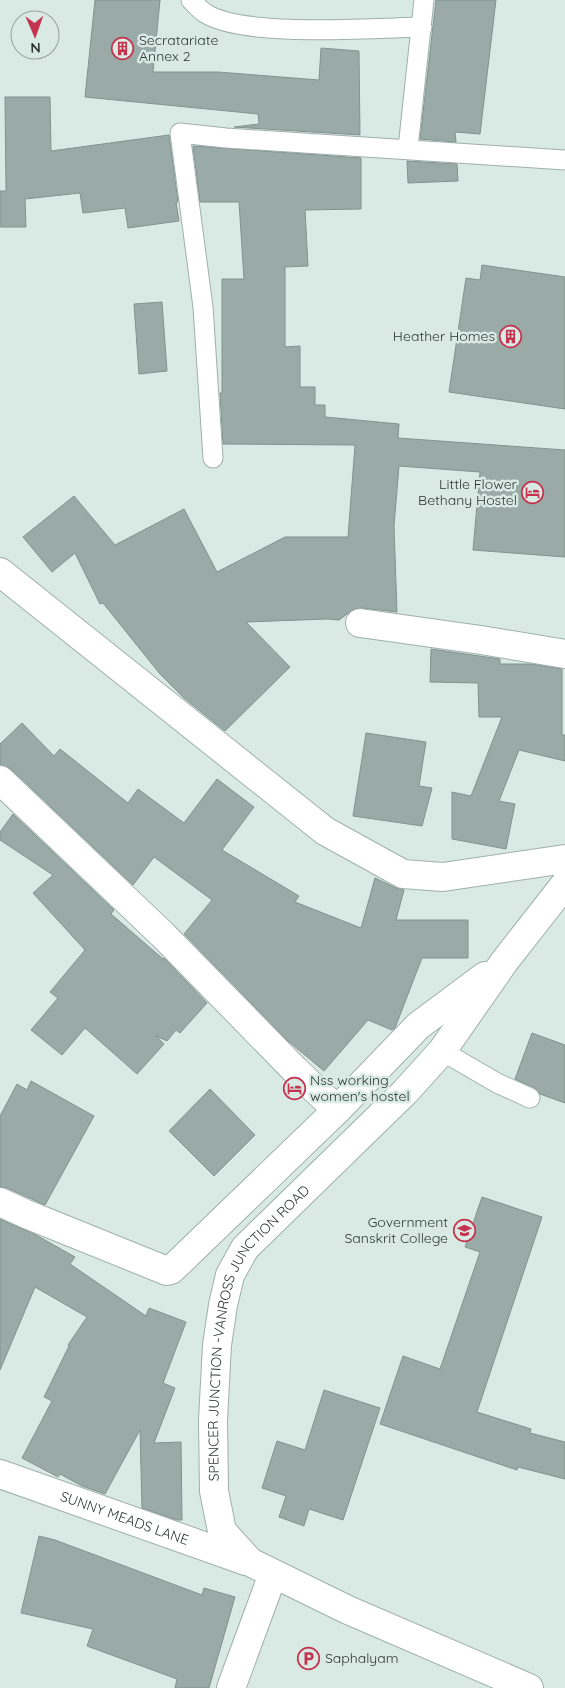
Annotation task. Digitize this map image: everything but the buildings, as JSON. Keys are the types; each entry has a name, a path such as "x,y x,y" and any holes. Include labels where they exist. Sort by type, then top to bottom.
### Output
{"street":[{"path":"0,572 325,831 402,874 443,877 565,859"},
{"path":"360,623 565,654"},
{"path":"0,780 163,935 295,1070 337,1110"},
{"name":"SPENCER JUNCTION -VANROSS JUNCTION ROAD","path":"529,1688 348,1610 262,1568 222,1531 214,1491 213,1420 217,1345 223,1305 230,1275 245,1248 406,1092 442,1051 504,962 565,884"},
{"path":"0,1202 167,1271 171,1270 337,1110 418,1026 504,962"},
{"name":"SUNNY MEADS LANE","path":"0,1474 262,1568"},
{"path":"231,1688 262,1568"}],"lane":[{"path":"191,0 205,14 232,24 270,28 313,29 422,27"},
{"path":"408,148 424,0"},
{"path":"213,458 203,307 180,133 226,138 408,148 565,160"},
{"path":"442,1051 497,1083 530,1098"}],"place":[{"name":"Secratariate Annex 2","path":"123,48"},
{"name":"Heather Homes","path":"511,336"},
{"name":"Little Flower Bethany Hostel","path":"533,492"},
{"name":"Nss working women's hostel","path":"294,1088"},
{"name":"Government Sanskrit College","path":"464,1230"},
{"name":"Saphalyam","path":"309,1658"}]}
